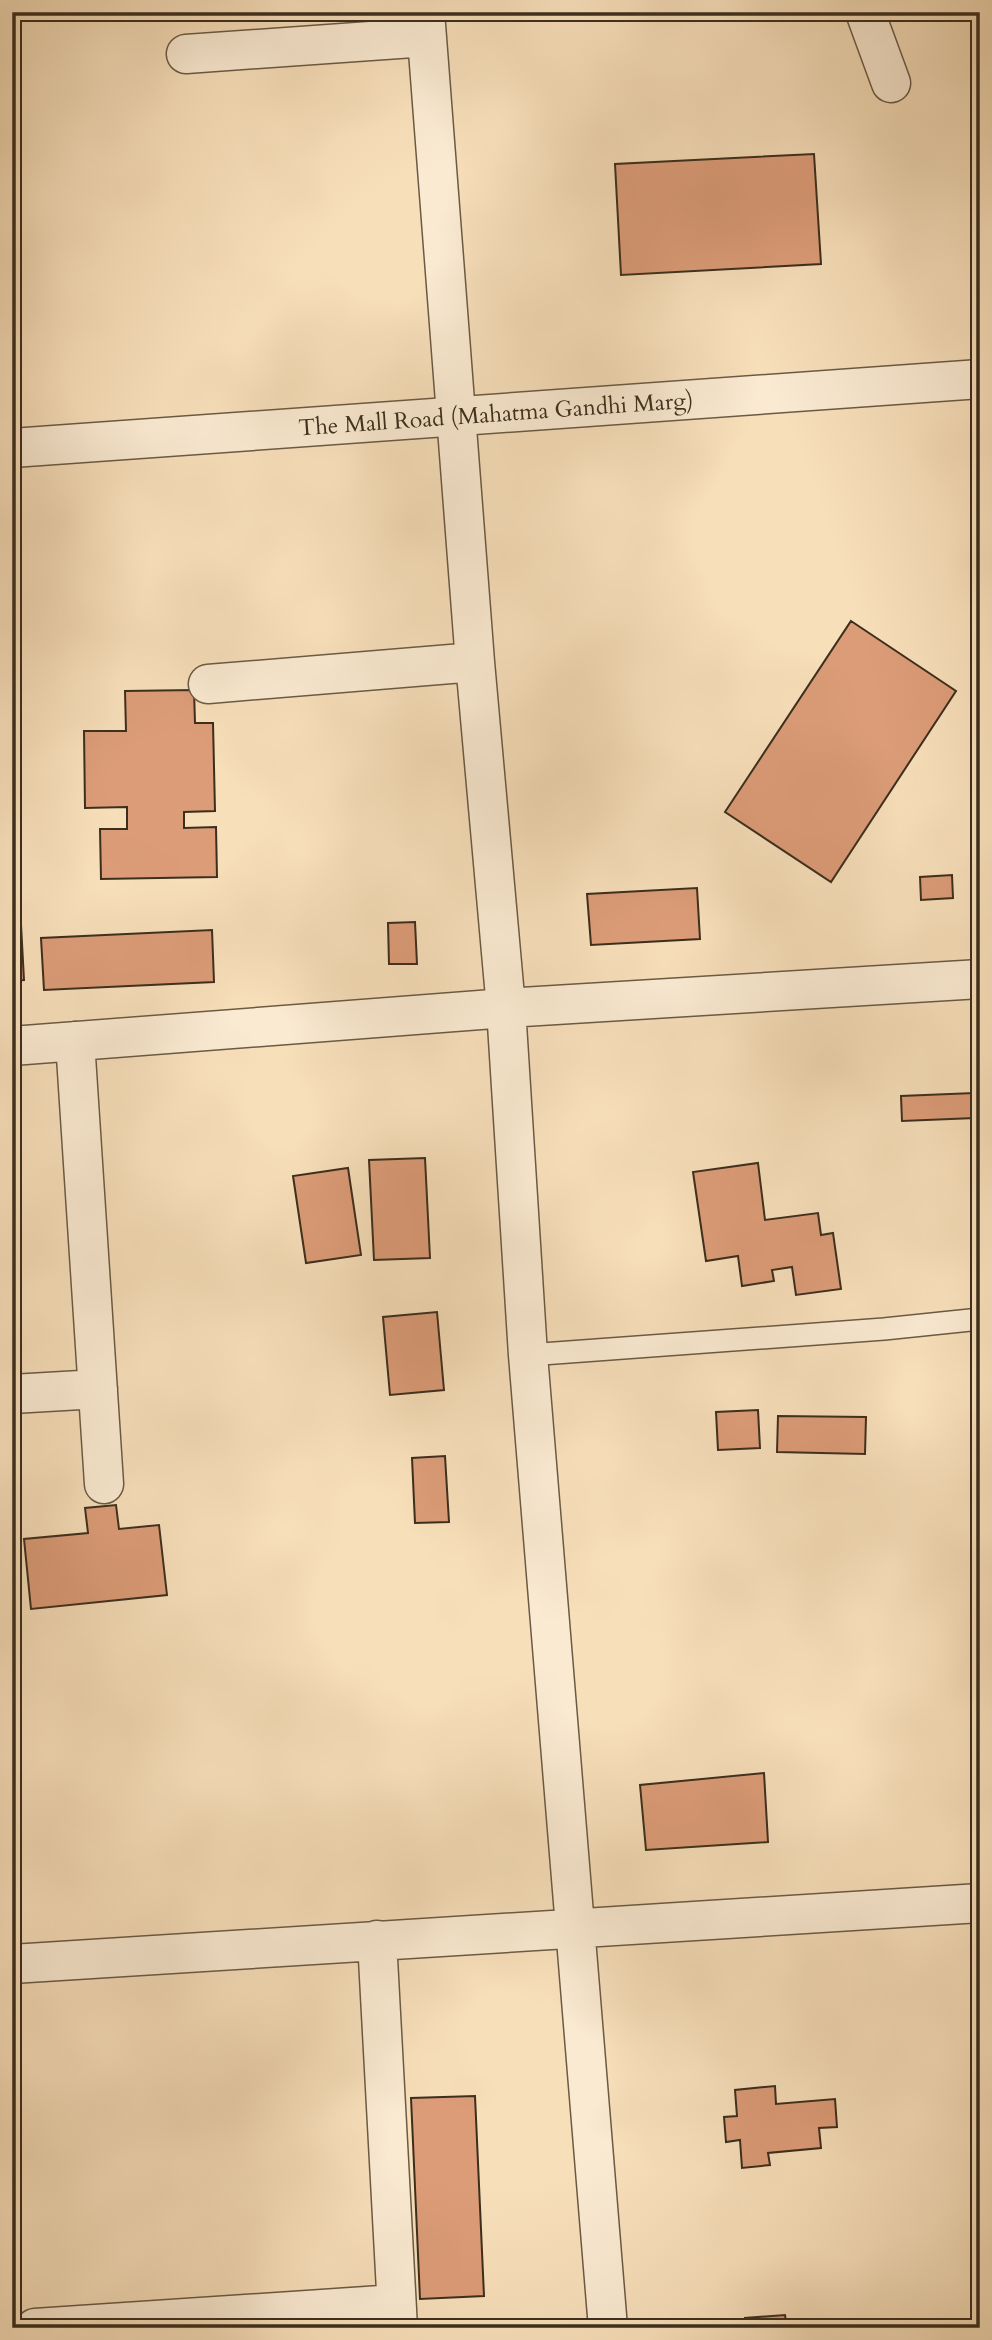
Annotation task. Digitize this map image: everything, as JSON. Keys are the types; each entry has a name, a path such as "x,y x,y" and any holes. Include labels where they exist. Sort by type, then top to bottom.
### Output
{"street":[{"path":"865,12 891,83"},
{"path":"186,54 426,25 475,662 506,1008 528,1355 608,2328"},
{"name":"The Mall Road (Mahatma Gandhi Marg)","path":"12,448 980,379"},
{"path":"208,684 475,662"},
{"path":"12,1046 506,1008 980,979"},
{"path":"75,1041 104,1484"},
{"path":"12,1394 98,1389"},
{"path":"12,1964 980,1903"},
{"path":"35,2328 397,2316 377,1940"}],"lane":[{"path":"528,1355 884,1329 980,1319"}],"building":[{"path":"814,154 821,264 621,275 615,164"},
{"path":"851,621 956,691 831,882 725,812"},
{"path":"194,690 195,723 213,723 215,811 184,812 184,828 216,827 217,877 101,879 100,829 127,829 127,807 85,808 84,731 126,731 125,691"},
{"path":"12,869 18,869 24,980 12,981"},
{"path":"952,875 953,898 921,900 920,877"},
{"path":"697,888 700,939 591,945 587,894"},
{"path":"415,922 417,964 389,964 388,923"},
{"path":"212,930 214,982 44,990 41,938"},
{"path":"974,1093 975,1118 902,1121 901,1096"},
{"path":"425,1158 430,1258 374,1260 369,1160"},
{"path":"758,1163 765,1220 818,1213 821,1235 833,1233 841,1289 796,1295 792,1267 772,1270 774,1281 742,1286 738,1256 706,1261 693,1172"},
{"path":"348,1168 361,1255 306,1263 293,1176"},
{"path":"437,1312 444,1390 390,1395 383,1317"},
{"path":"758,1410 760,1448 718,1450 716,1412"},
{"path":"778,1416 866,1417 865,1454 777,1452"},
{"path":"445,1456 449,1522 415,1523 412,1458"},
{"path":"116,1505 119,1529 159,1525 167,1595 31,1609 24,1539 88,1533 85,1508"},
{"path":"764,1773 768,1842 646,1850 640,1785"},
{"path":"775,2086 776,2104 835,2099 837,2127 819,2128 821,2148 768,2153 770,2165 742,2168 740,2140 726,2142 724,2117 737,2116 735,2090"},
{"path":"475,2096 484,2296 420,2299 411,2098"},
{"path":"785,2315 787,2328 746,2328 745,2318"}]}
